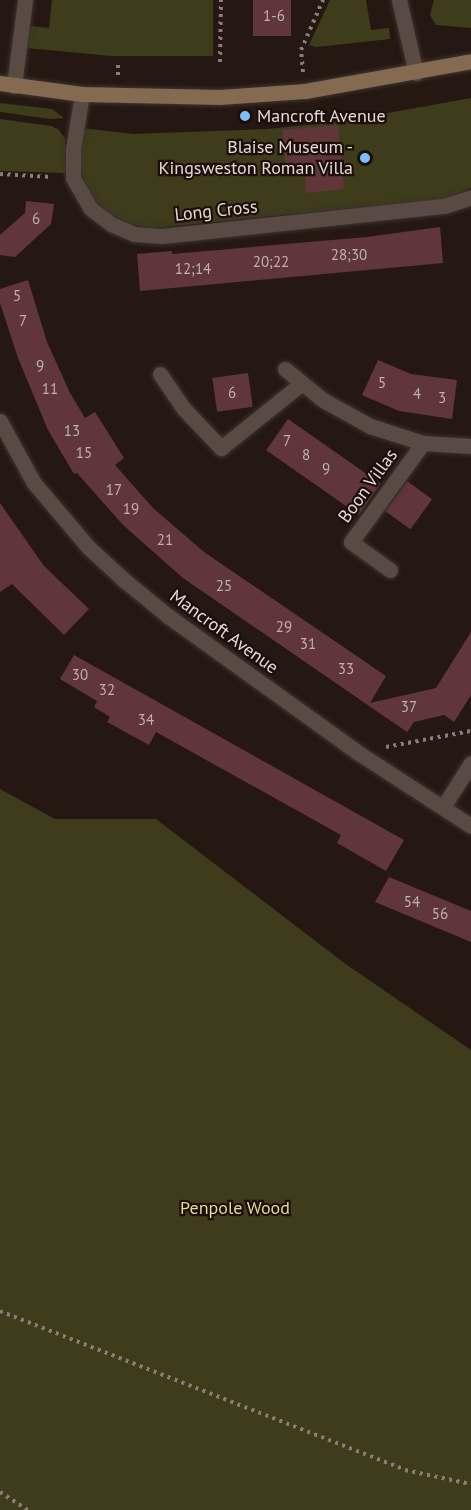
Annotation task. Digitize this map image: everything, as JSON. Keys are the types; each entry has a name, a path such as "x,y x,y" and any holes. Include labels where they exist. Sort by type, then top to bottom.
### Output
{"street":[{"path":"25,0 7,84 82,94 220,97 305,91 416,73 471,61"},
{"path":"399,0 416,73"},
{"name":"Long Cross","path":"82,94 73,149 73,178 90,208 111,224 134,234 162,236 444,206 471,197"},
{"name":"Boon Villas","path":"285,369 301,384 348,416 394,436 423,443 471,446"},
{"path":"160,374 184,409 221,448 301,384"},
{"name":"Mancroft Avenue","path":"0,421 34,483 87,547 168,616 357,752 471,826"},
{"name":"Boon Villas","path":"390,570 351,542 423,443"},
{"path":"443,807 471,762"}],"path":[{"path":"220,62 221,0"},
{"path":"305,91 301,50 323,0"},
{"path":"0,174 73,178"},
{"path":"357,752 471,731"},
{"path":"0,1311 405,1470 471,1484"},
{"path":"0,1492 28,1510"}],"green space":[{"path":"52,0 213,0 213,56 111,56 27,48 30,26 49,28"},
{"path":"330,0 366,0 371,30 389,28 390,39 317,47 309,45"},
{"path":"434,0 471,0 471,28 436,25 430,15"},
{"path":"471,98 471,188 444,199 152,228 131,224 110,214 94,200 83,179 79,159 81,128 133,134 267,129 338,122"},
{"path":"0,103 52,109 64,118 50,119 0,112"},
{"path":"0,119 58,129 65,138 66,173 0,171"},
{"name":"Penpole Wood","path":"0,789 55,819 156,819 347,965 471,1050 471,1510 0,1510"}],"building":[{"path":"253,0 291,0 291,36 253,36"},
{"path":"338,125 344,189 306,193 304,167 286,169 282,130"},
{"path":"26,201 54,204 51,224 15,257 0,255 0,235 25,213"},
{"path":"440,227 443,263 140,291 137,254 172,251 172,254 367,237"},
{"path":"28,280 47,342 70,393 85,418 95,412 124,458 115,465 153,508 204,552 386,676 370,703 436,688 471,632 471,695 454,722 444,715 414,722 407,732 183,578 123,525 77,473 74,474 48,430 18,358 0,303 0,289"},
{"path":"378,360 411,374 457,380 452,419 399,411 362,395"},
{"path":"248,373 253,407 217,412 212,378"},
{"path":"288,419 381,484 359,515 266,450"},
{"path":"407,481 432,499 410,529 385,511"},
{"path":"0,503 44,566 89,609 64,635 12,584 0,592"},
{"path":"74,655 404,840 386,871 337,843 341,835 156,732 149,745 107,722 110,717 94,707 97,701 60,679"},
{"path":"389,877 471,911 471,942 375,902"}],"place":[{"name":"Mancroft Avenue","path":"245,116"},
{"name":"Blaise Museum - Kingsweston Roman Villa","path":"365,158"}]}
